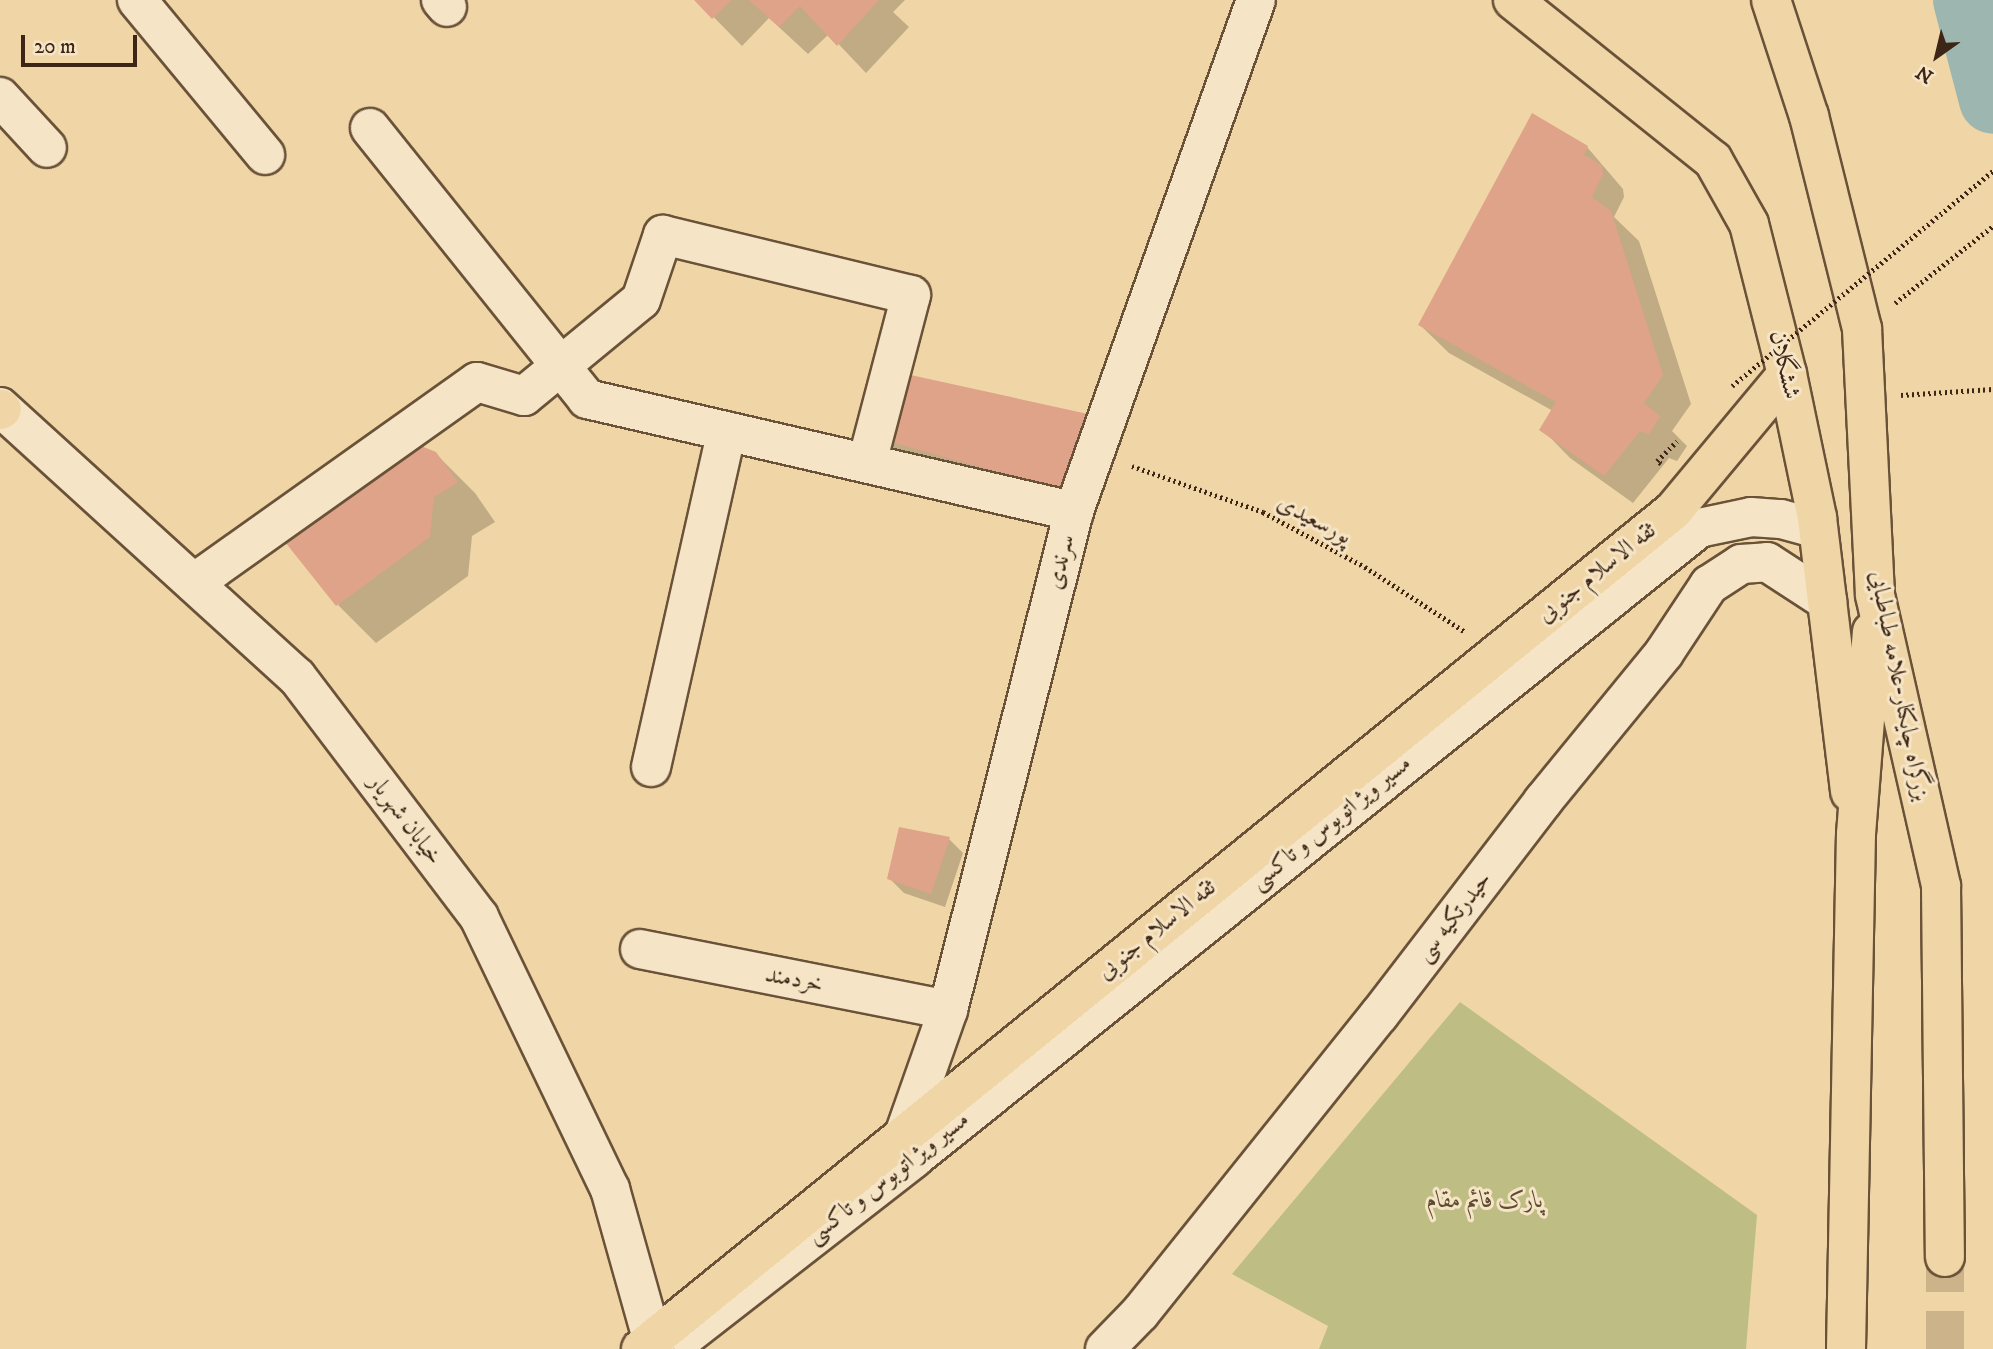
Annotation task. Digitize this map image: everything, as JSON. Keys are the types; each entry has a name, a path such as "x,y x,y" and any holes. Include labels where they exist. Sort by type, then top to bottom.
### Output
{"main road":[{"name":"ششگلان","path":"1513,0 1713,160 1749,224 1787,374 1818,529 1856,834"},
{"name":"بزرگراه چایکنار-علامه طباطبایی","path":"1771,0 1810,116 1862,329 1875,595 1941,887 1945,1257"},
{"name":"ثقه الاسلام جنوبی","path":"654,1347 904,1135 1673,512 1787,374"},
{"path":"1846,1349 1856,834 1875,595"}],"street":[{"path":"137,0 265,155"},
{"name":"سرندی","path":"904,1135 948,1010 1074,510 1256,0"},
{"path":"0,97 47,148"},
{"path":"370,128 587,399 1074,510"},
{"path":"194,583 477,382 524,396 641,300 663,234 911,295 867,463"},
{"name":"خیابان شهریار","path":"1,409 297,677 478,917 610,1189 654,1347"},
{"path":"651,767 727,431"},
{"name":"مسیر ویژ اتوبوس و تاکسی","path":"654,1347 914,1158 1699,528 1751,517 1781,519 1818,529"},
{"name":"حیدرتکیه سی","path":"1105,1349 1140,1313 1379,1015 1543,801 1664,653 1709,585 1741,564 1767,562 1827,601"},
{"name":"خردمند","path":"640,949 948,1010"}],"path":[{"path":"1732,386 1993,171"},
{"path":"1862,329 1993,226"},
{"path":"1866,397 1993,389"},
{"name":"پورسعیدی","path":"1095,453 1263,512 1365,567 1498,653"}],"green space":[{"name":"پارک قائم مقام","path":"1460,1002 1757,1215 1746,1349 1319,1349 1328,1326 1232,1274"}],"building":[{"path":"694,0 731,0 712,19"},
{"path":"749,0 879,0 837,46 800,6 779,27"},
{"path":"1532,113 1588,146 1584,155 1602,165 1603,174 1592,197 1611,211 1663,375 1644,403 1660,416 1649,434 1640,431 1604,476 1539,430 1556,402 1418,325"},
{"path":"897,372 1088,414 1063,490 880,439"},
{"path":"409,441 436,452 458,482 434,497 430,537 336,606 281,537"},
{"path":"899,827 950,837 931,894 887,879"}],"waterway":[{"path":"1967,0 1993,100"}],"tunnel":[{"path":"1945,1257 1945,1349"}]}
